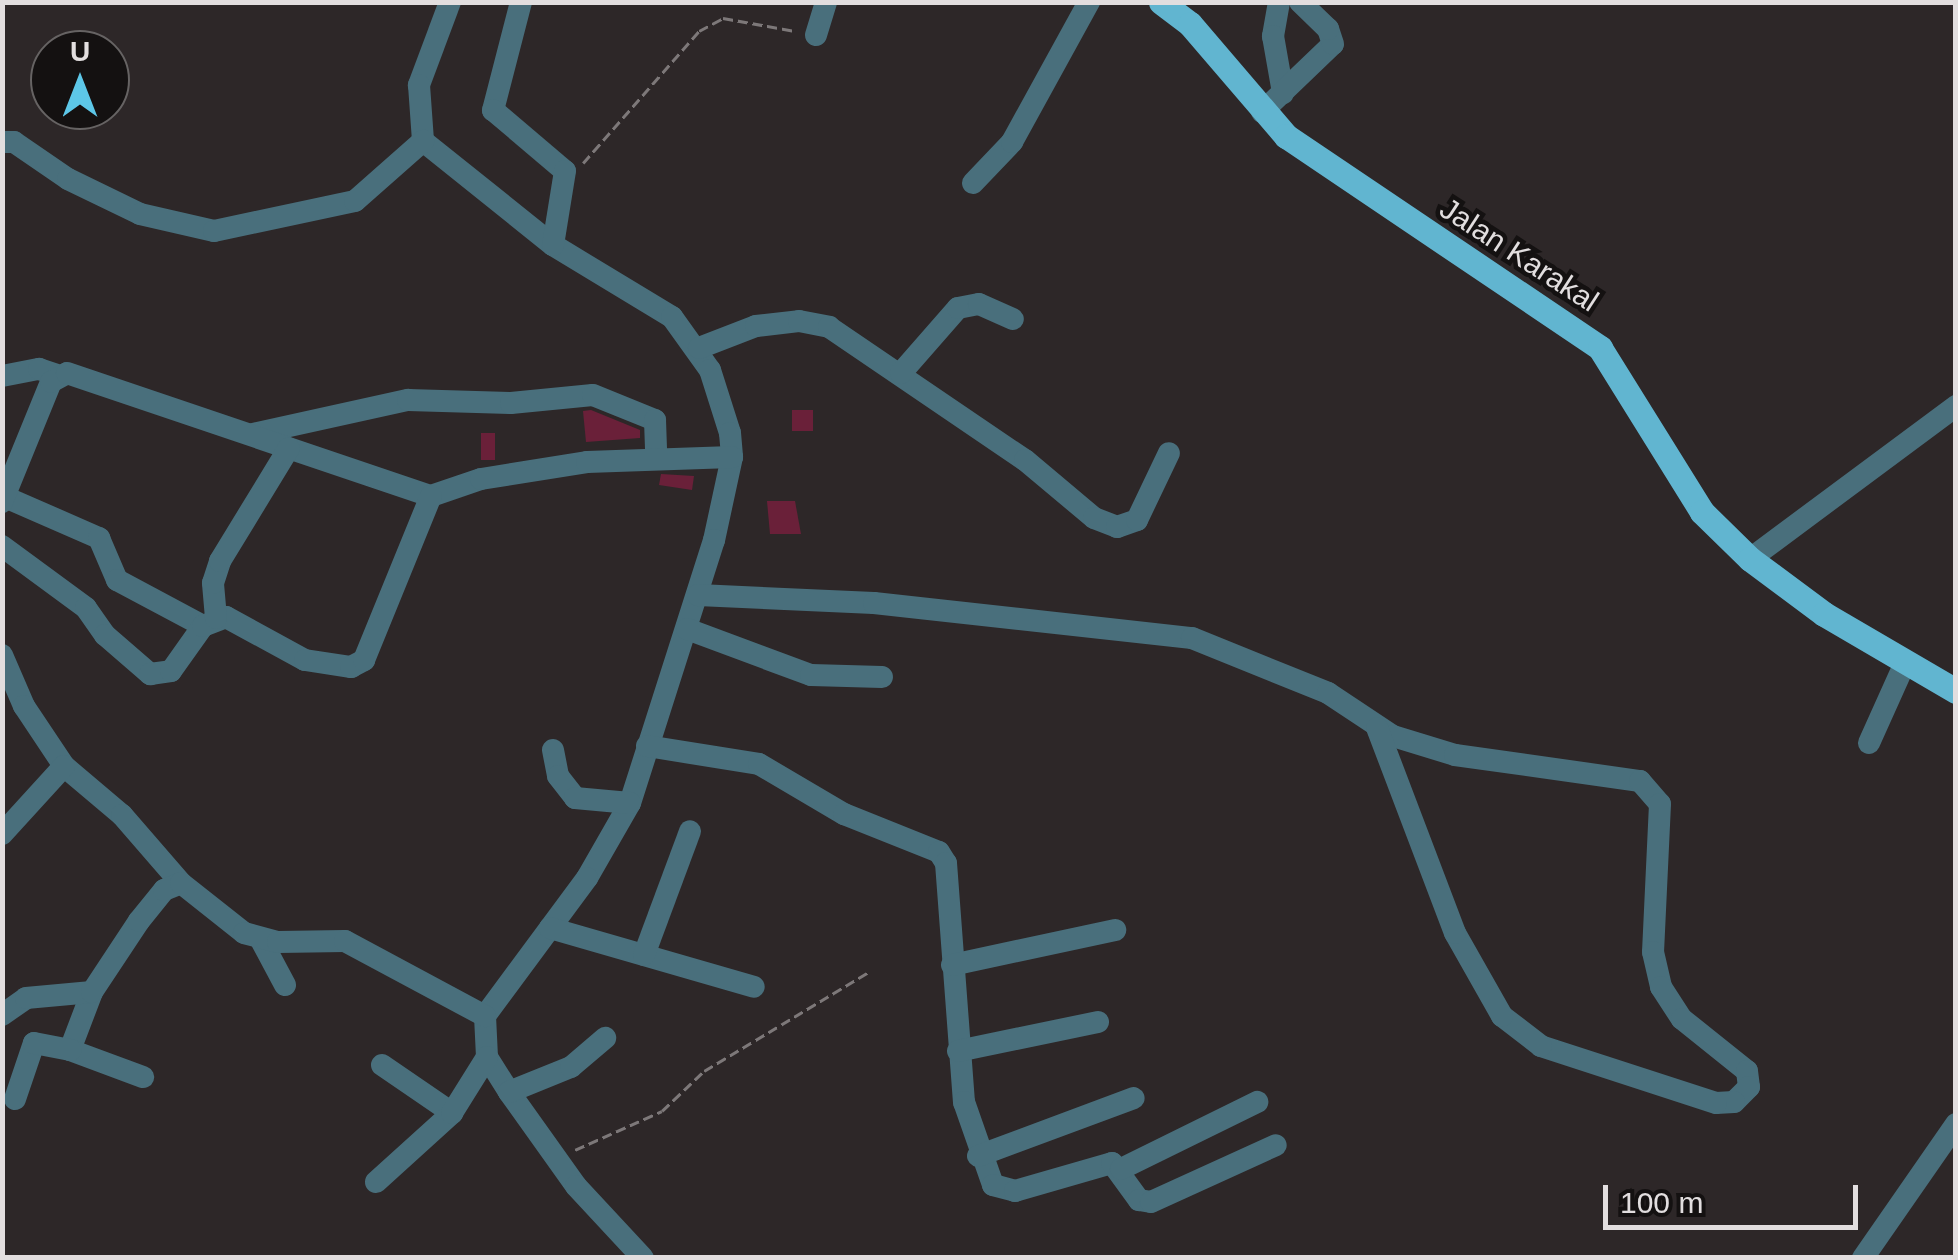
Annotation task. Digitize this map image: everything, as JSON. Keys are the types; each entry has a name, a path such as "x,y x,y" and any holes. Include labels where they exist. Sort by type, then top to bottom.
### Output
{"main road":[{"name":"Jalan Karakal","path":"1162,2 1190,24 1262,112 1353,184 1600,348 1702,512 1750,560 1905,664 1956,691"}],"street":[{"path":"450,2 419,85 423,140 553,245 658,307 699,348 727,416 732,457 698,595 630,803 550,928 485,1016 487,1057 509,1092 556,1160 643,1258"},
{"path":"521,2 492,110 560,162 567,183 553,245"},
{"path":"816,35 826,2"},
{"path":"973,183 1012,142 1088,2"},
{"path":"1279,2 1273,36 1283,93"},
{"path":"1262,112 1332,44 1300,2"},
{"path":"2,142 140,214 214,231 355,201 423,140"},
{"path":"901,373 958,308 979,304 1014,319"},
{"path":"699,348 756,326 813,322 850,337 1094,518 1118,527 1137,520 1169,453"},
{"path":"2,376 39,369 57,374 431,496 524,471 656,457 732,457"},
{"path":"57,374 4,500 99,538 116,580 210,622 236,621 306,660 358,666 431,496"},
{"path":"250,435 408,400 511,403 593,395 656,420 656,457"},
{"path":"1750,560 1956,406"},
{"path":"2,546 86,608 105,635 150,674 171,670 210,622 213,583 220,561 289,448"},
{"path":"698,595 874,603 1192,638 1328,693 1377,728 1456,754 1640,781 1651,788 1660,804 1653,952 1661,988 1682,1019 1746,1070 1749,1088 1734,1102 1716,1103 1541,1046 1502,1016 1455,933 1377,728"},
{"path":"687,629 810,675 882,677"},
{"path":"2,654 24,706 64,766 122,814 180,883 262,940 286,985"},
{"path":"1870,743 1905,664"},
{"path":"647,746 759,764 844,814 939,852 946,862 958,1050 978,1156 994,1185 1014,1191 1102,1164 1120,1169 1257,1102"},
{"path":"553,750 558,776 576,798 630,803"},
{"path":"2,834 64,766"},
{"path":"644,955 690,831"},
{"path":"70,1050 92,992 164,890 180,883"},
{"path":"550,928 754,987"},
{"path":"952,964 1115,930"},
{"path":"262,940 344,941 485,1016"},
{"path":"2,1015 26,998 92,992"},
{"path":"958,1050 1098,1022"},
{"path":"509,1092 571,1067 605,1038"},
{"path":"15,1099 34,1043 70,1050 143,1077"},
{"path":"376,1182 452,1113 487,1057"},
{"path":"382,1065 452,1113"},
{"path":"978,1156 1134,1098"},
{"path":"1864,1258 1956,1124"},
{"path":"1120,1169 1140,1200 1151,1202 1276,1145"}],"path":[{"path":"567,183 698,32 723,18 816,35"},
{"path":"556,1160 662,1111 704,1071 869,972"}],"building":[{"path":"591,410 640,430 640,438 586,442 583,411"},
{"path":"792,410 813,410 813,431 792,431"},
{"path":"481,433 495,433 495,460 481,460"},
{"path":"661,474 694,476 692,490 659,485"},
{"path":"767,501 795,501 801,534 770,534"}]}
